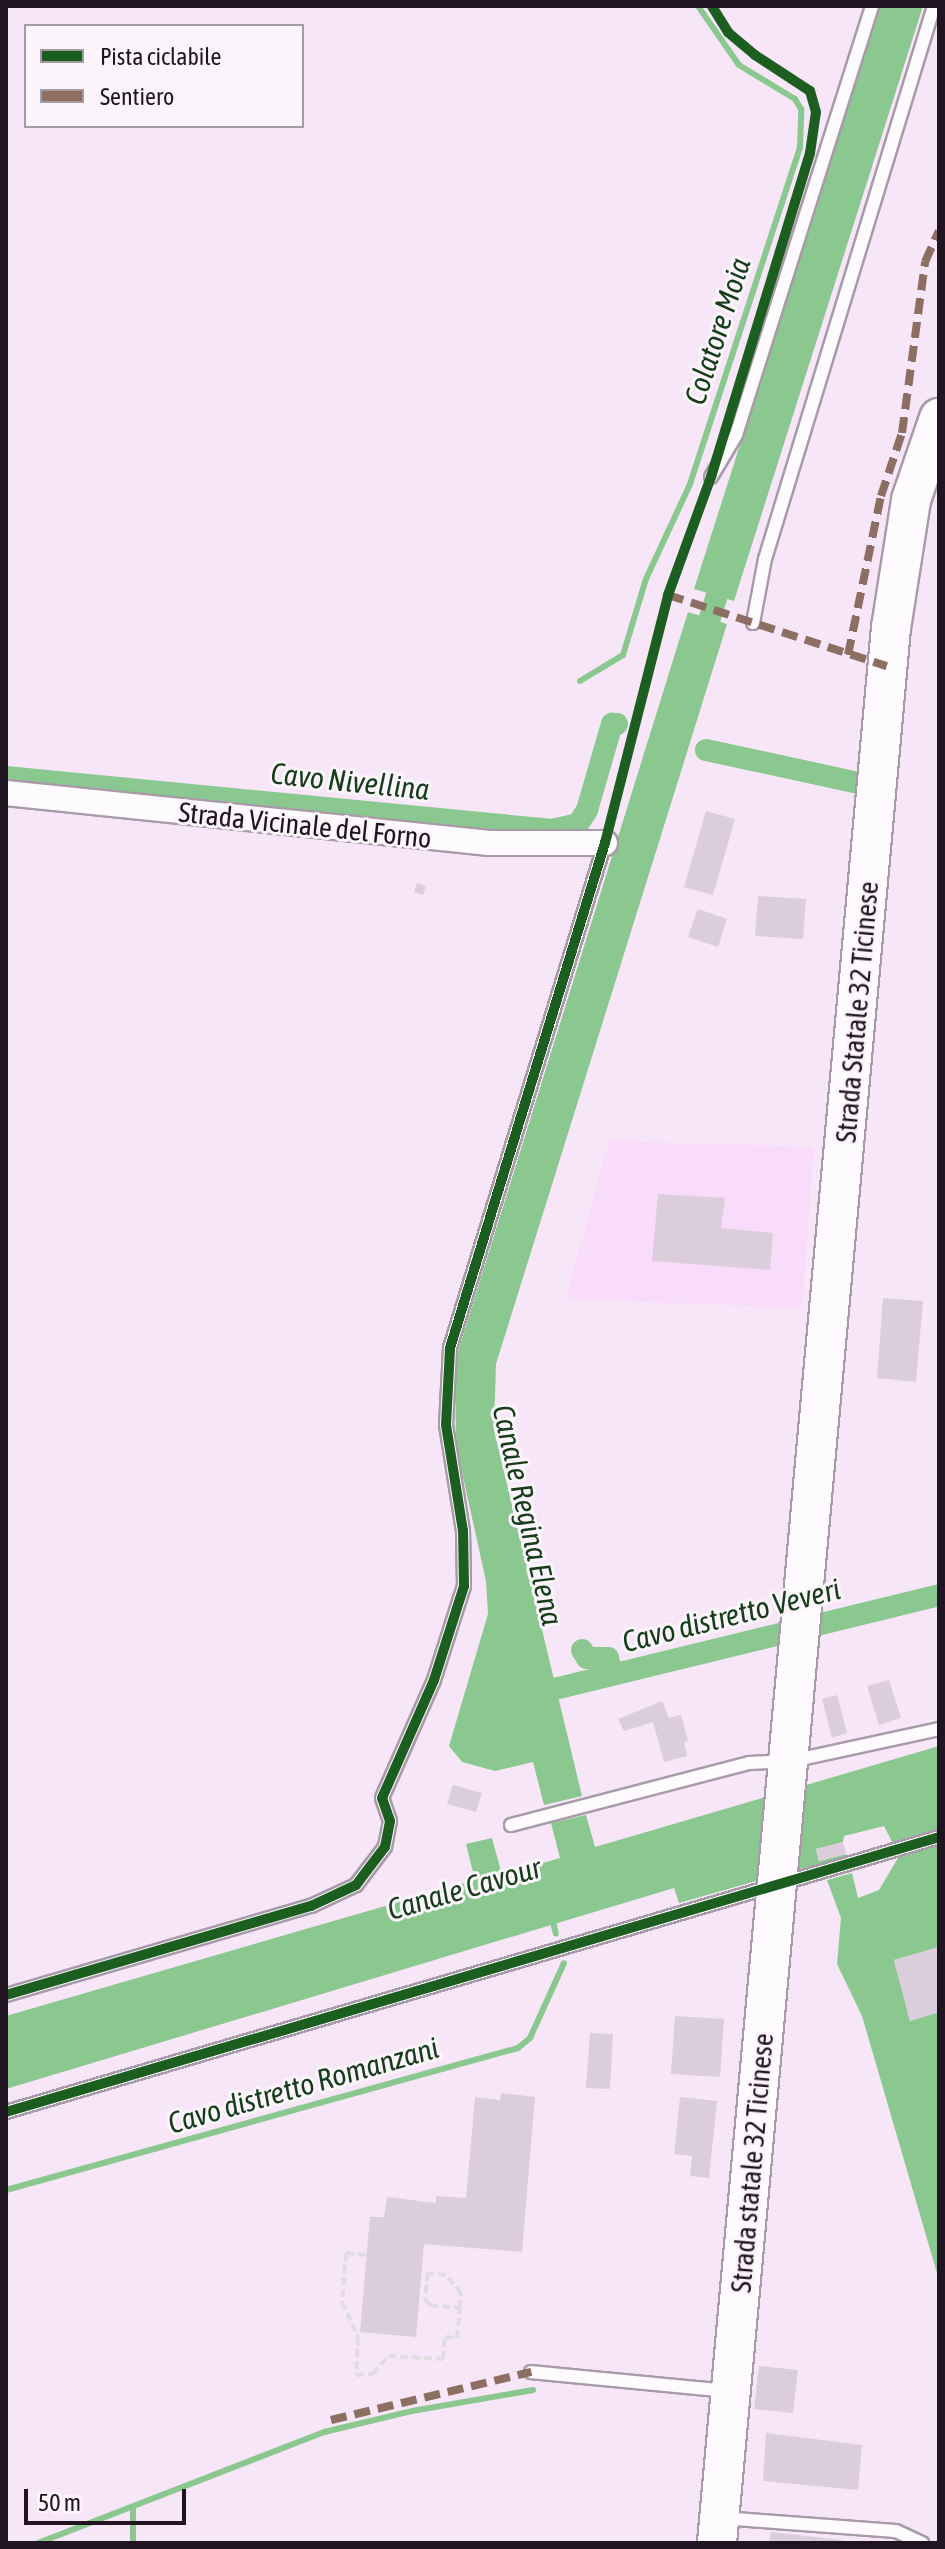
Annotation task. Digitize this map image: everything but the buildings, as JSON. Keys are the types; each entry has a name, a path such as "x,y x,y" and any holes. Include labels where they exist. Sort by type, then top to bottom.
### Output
{"main road":[{"name":"Strada Statale 32 Ticinese","path":"789,1773 891,628 911,500 939,418"},
{"name":"Strada statale 32 Ticinese","path":"718,2530 789,1773"}],"street":[{"name":"Strada Vicinale del Forno","path":"6,793 489,843 605,843"}],"lane":[{"path":"711,477 736,435 872,6"},
{"path":"753,623 765,559 934,6"},
{"path":"6,1995 311,1906 356,1885 385,1847 390,1821 382,1798 434,1680 464,1586 463,1531 446,1425 450,1348 605,843"},
{"path":"511,1825 749,1763 789,1773 939,1729"},
{"path":"6,2112 780,1878 939,1837"},
{"path":"531,2372 731,2392"},
{"path":"718,2530 861,2528 896,2531 922,2543"},
{"path":"860,2543 861,2528"}],"path":[{"path":"366,2255 346,2253 342,2302 358,2337 356,2375 373,2374 388,2356 443,2359 445,2337 457,2338 460,2308 461,2293 446,2275 428,2273 425,2299 460,2308"}],"shaded area":[{"path":"609,1141 814,1147 802,1308 566,1299"}],"water":[{"path":"880,6 923,6 734,601 694,589"},
{"path":"688,612 727,624 496,1364 494,1430 582,1796 544,1805 533,1762 495,1771 462,1762 449,1746 488,1614 486,1581 456,1445 455,1361"},
{"name":"Canale Cavour","path":"939,1746 939,1832 894,1846 884,1826 844,1836 843,1842 816,1849 819,1861 846,1854 848,1861 798,1869 798,1851 763,1879 679,1903 674,1888 6,2089 6,2016 475,1880 466,1844 492,1838 502,1875 560,1858 551,1823 586,1815 595,1847"},
{"path":"939,1845 939,1947 894,1960 910,2021 939,2012 939,2280 862,2016 837,1964 841,1918 827,1880 852,1873 858,1898 879,1890 898,1858"}],"waterway":[{"name":"Colatore Moia","path":"580,681 623,655 646,579 690,484 800,147 801,109 795,99 739,65 698,6"},
{"name":"Canale Regina Elena","path":"701,647 725,569"},
{"name":"Cavo Nivellina","path":"6,777 552,830 578,824 587,810 612,724 617,724"},
{"path":"706,750 858,783"},
{"name":"Cavo distretto Veveri","path":"538,1693 939,1595"},
{"name":"Cavo Nivellina","path":"582,1650 587,1658 608,1658 612,1674"},
{"name":"Cavo distretto Romanzani","path":"552,1918 556,1934"},
{"name":"Cavo distretto Romanzani","path":"6,2190 518,2048 530,2038 564,1963"},
{"name":"Cavo distretto Romanzani","path":"38,2543 324,2432 412,2411 533,2390"},
{"name":"Cavo distretto Romanzani","path":"133,2507 133,2543"}],"marked path":[{"path":"848,655 881,496 902,433 925,262 939,231"},
{"path":"668,595 887,666"},
{"path":"331,2420 531,2372"}],"cycle path":[{"path":"6,1995 311,1906 356,1885 385,1847 390,1821 382,1798 434,1680 464,1586 463,1531 446,1425 450,1348 605,843 668,595 711,477 810,153 816,112 810,91 755,55 728,32 712,6"},
{"path":"6,2112 939,1837"}]}
